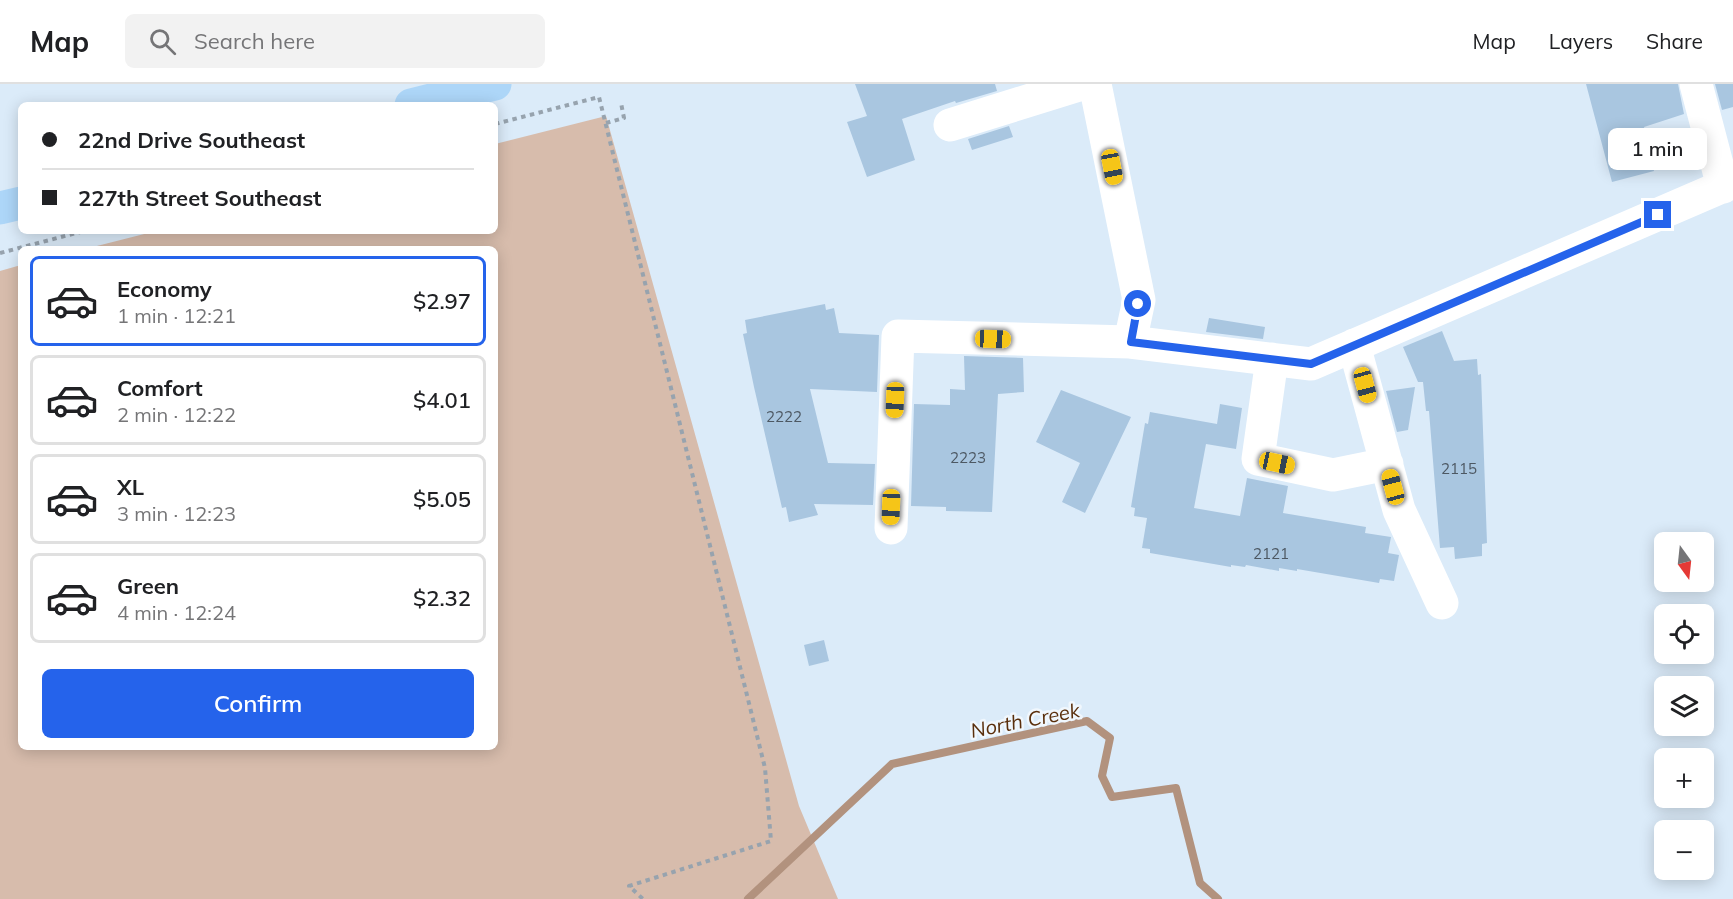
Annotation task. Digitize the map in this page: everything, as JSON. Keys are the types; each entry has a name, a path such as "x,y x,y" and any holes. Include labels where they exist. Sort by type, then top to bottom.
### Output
{"main road":[{"path":"423,102 495,84"},
{"path":"0,208 18,204"}],"street":[{"path":"950,125 1016,94 1082,84"},
{"path":"1095,84 1139,300 1131,342"},
{"path":"891,528 898,336 1131,342 1311,364 1728,184 1696,84"},
{"path":"1354,345 1399,510 1442,603"},
{"path":"1272,359 1258,459 1333,475 1387,464"}],"path":[{"path":"498,123 599,97 765,768 771,841 629,886 642,899"},
{"path":"606,123 624,118 621,103"},
{"path":"27,246 73,234"},
{"path":"0,253 18,248"}],"shaded area":[{"path":"606,116 799,806 838,899 0,899 0,271 18,266 18,750 498,750 498,246 97,246 144,234 498,234 498,143"}],"building":[{"path":"855,84 995,84 997,91 956,103 955,101 902,119 915,160 867,177 847,122 867,116"},
{"path":"1586,84 1678,84 1684,114 1644,127 1654,171 1612,182"},
{"path":"1715,84 1733,84 1733,107 1722,110"},
{"path":"1009,126 1013,137 972,150 968,139"},
{"path":"825,304 826,310 834,308 839,333 879,335 877,392 810,389 828,463 875,464 873,505 814,504 818,515 789,522 786,507 782,508 754,387 743,334 747,333 745,320"},
{"path":"1209,318 1265,327 1263,339 1206,332"},
{"path":"1442,331 1454,361 1477,359 1478,375 1481,374 1487,543 1482,544 1482,556 1455,559 1454,547 1440,548 1429,411 1426,411 1423,382 1418,382 1403,347"},
{"path":"964,356 1023,358 1024,392 998,394 992,512 946,511 946,507 911,506 914,404 950,405 950,389 965,390"},
{"path":"1415,387 1408,430 1397,432 1386,391"},
{"path":"1061,390 1131,417 1085,513 1062,502 1080,463 1036,442"},
{"path":"1220,404 1242,408 1236,449 1206,444 1194,508 1240,516 1247,478 1288,486 1283,513 1366,527 1365,533 1391,537 1388,553 1399,555 1394,581 1380,579 1379,583 1297,569 1297,571 1279,568 1279,571 1246,565 1245,567 1231,565 1231,567 1150,553 1150,549 1142,548 1147,518 1134,516 1135,508 1131,507 1145,423 1148,424 1150,412 1217,424"},
{"path":"824,640 829,661 809,666 804,645"}],"waterway":[{"name":"North Creek","path":"748,899 892,764 1087,721 1110,738 1102,776 1112,797 1176,788 1200,883 1218,899"}],"route":[{"path":"1138,304 1131,342 1311,364 1658,215"}]}
